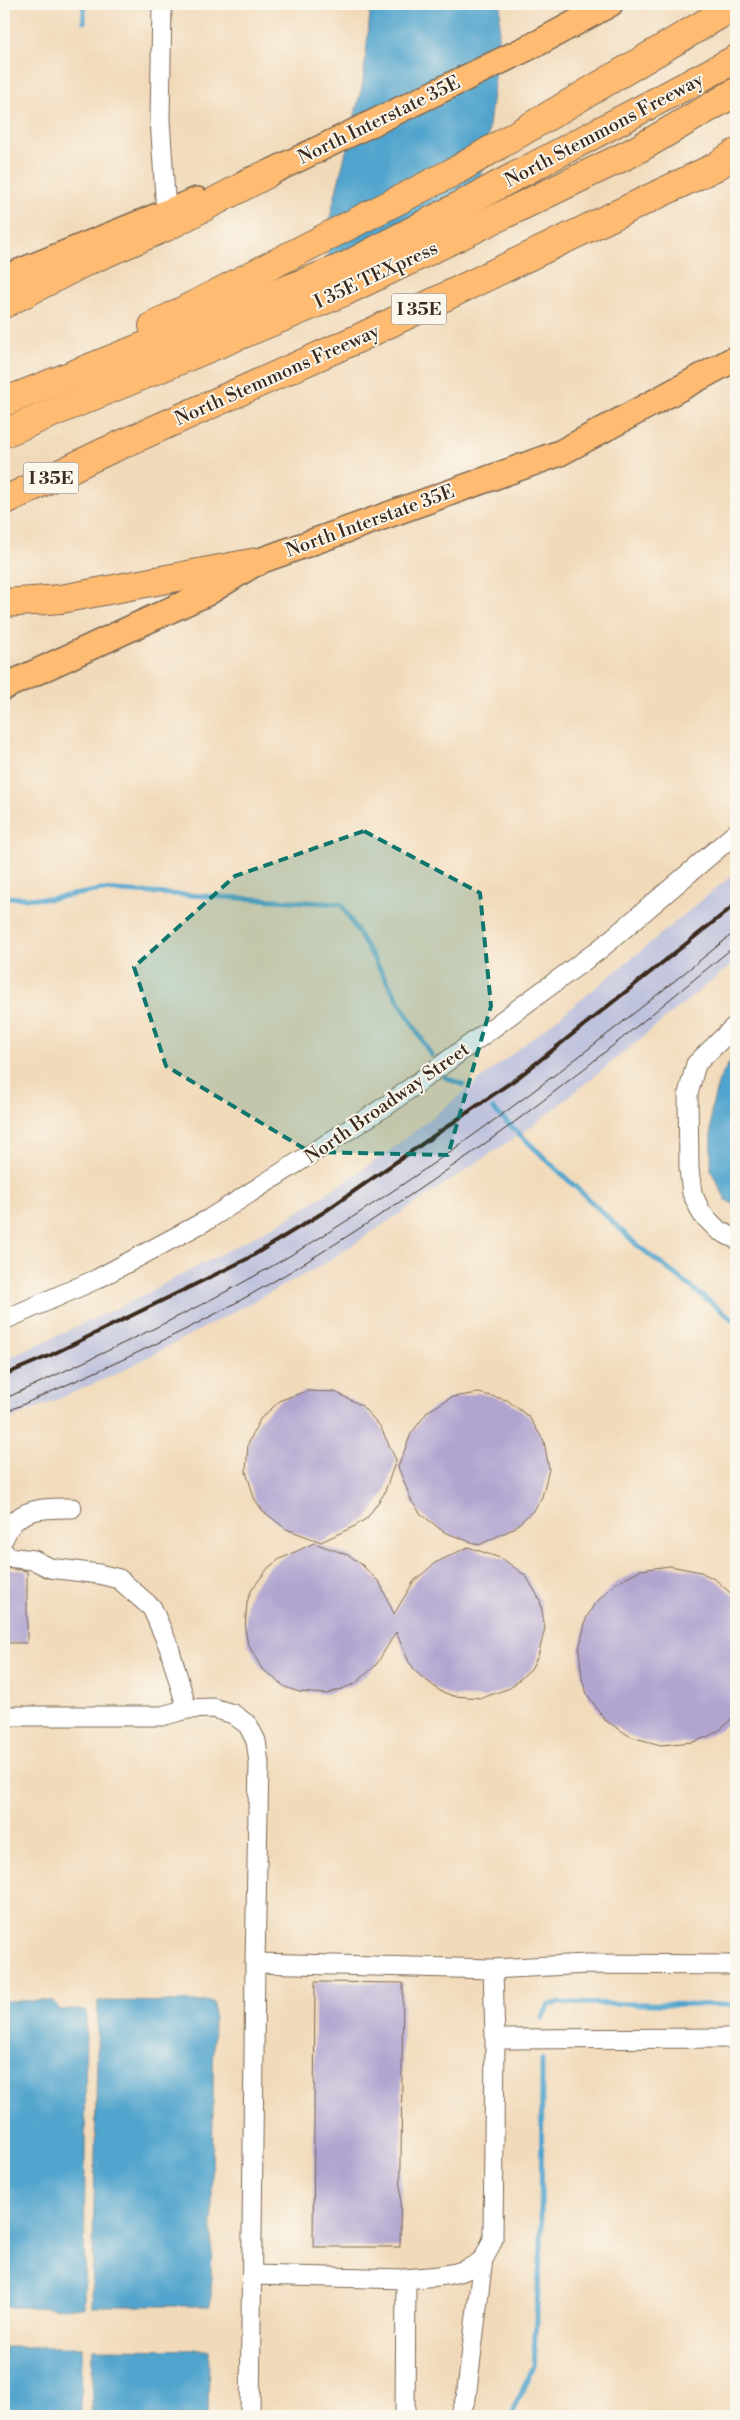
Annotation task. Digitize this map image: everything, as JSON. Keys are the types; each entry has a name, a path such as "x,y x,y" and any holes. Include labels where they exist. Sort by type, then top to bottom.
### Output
{"highway":[{"path":"40,388 176,314 457,170 736,5"},
{"name":"North Stemmons Freeway","path":"4,402 346,266 736,60"},
{"name":"I 35E TEXpress","path":"4,433 344,292 633,152 736,92"},
{"name":"North Stemmons Freeway","path":"4,501 98,455 357,339 715,167 736,153"},
{"path":"4,304 83,263 166,227 265,175"},
{"path":"4,603 61,598 257,562"}],"main road":[{"name":"North Interstate 35E","path":"4,278 166,212 265,175 540,42 610,4"},
{"name":"North Interstate 35E","path":"4,687 207,593 257,562 560,453 736,358"}],"street":[{"path":"162,4 160,119 166,212"},
{"name":"North Broadway Street","path":"4,1320 97,1278 209,1219 378,1111 514,1014 600,949 736,833"},
{"path":"736,1025 696,1064 688,1094 689,1169 692,1193 702,1214 718,1230 736,1239"},
{"path":"4,1538 7,1530 19,1516 37,1508 72,1508"},
{"path":"5,1555 34,1560 50,1568 99,1574 119,1579 152,1608 169,1647 187,1709"},
{"path":"4,1716 162,1716 187,1709 213,1708 233,1714 248,1725 256,1741 259,1764 250,2416"},
{"path":"255,1963 493,1969 587,1964 736,1964"},
{"path":"459,2416 466,2398 483,2259 493,2239 495,2039 493,1969"},
{"path":"495,2039 736,2038"},
{"path":"252,2275 406,2279 457,2272 483,2259"},
{"path":"405,2416 406,2279"}],"highlighted area":[{"path":"364,831 480,893 491,1006 448,1155 310,1152 166,1066 134,967 235,876"}],"shaded area":[{"path":"736,872 736,961 534,1125 322,1265 114,1375 4,1422 4,1360 132,1301 287,1219 344,1182 392,1149 587,995"}],"water":[{"path":"371,4 501,4 497,60 486,151 472,211 334,269 328,257 327,229 363,82"},
{"path":"736,1051 736,1206 726,1200 711,1171 711,1110 719,1080"},
{"path":"4,2001 53,2001 60,2010 86,2010 84,2308 4,2307"},
{"path":"98,2001 214,2002 211,2306 92,2306"},
{"path":"4,2347 82,2347 81,2416 4,2416"},
{"path":"93,2349 209,2350 208,2416 91,2416"}],"building":[{"path":"307,1391 335,1392 361,1405 380,1426 396,1460 384,1494 367,1518 355,1526 321,1542 286,1529 263,1511 255,1500 246,1472 248,1444 260,1419 281,1400"},
{"path":"479,1393 507,1400 529,1417 544,1441 549,1469 542,1497 534,1510 513,1529 479,1545 444,1532 421,1514 412,1502 398,1467 411,1434 428,1411 452,1397"},
{"path":"314,1543 348,1555 360,1563 380,1583 394,1614 414,1581 435,1563 468,1547 503,1559 526,1576 540,1600 545,1628 538,1656 531,1669 510,1688 482,1698 453,1696 440,1691 417,1673 409,1662 396,1632 376,1665 355,1684 327,1694 299,1692 285,1687 262,1669 248,1644 245,1630 247,1602 252,1589 269,1567 280,1559"},
{"path":"670,1566 701,1572 716,1580 736,1598 736,1714 721,1729 707,1737 693,1742 661,1745 631,1737 605,1720 587,1694 582,1679 579,1649 586,1619 593,1606 614,1584 640,1570"},
{"path":"4,1568 27,1571 27,1643 4,1643"},
{"path":"315,1982 403,1983 400,2247 313,2247"}],"waterway":[{"path":"84,4 84,22"},
{"path":"4,897 49,899 101,890 341,904 431,1055"},
{"path":"445,1077 463,1085"},
{"path":"493,1109 637,1245 736,1322"},
{"path":"542,2018 549,2005 560,2003 736,2005"},
{"path":"512,2415 533,2366 541,2245 542,2059"}],"tram line":[{"path":"4,1399 123,1344 201,1305 278,1263 371,1205 426,1169 531,1093 736,931"},
{"path":"4,1413 127,1358 202,1321 269,1284 335,1244 510,1126 624,1037 736,945"}],"railway":[{"path":"4,1375 51,1355 247,1259 324,1212 520,1076 736,904"}]}
